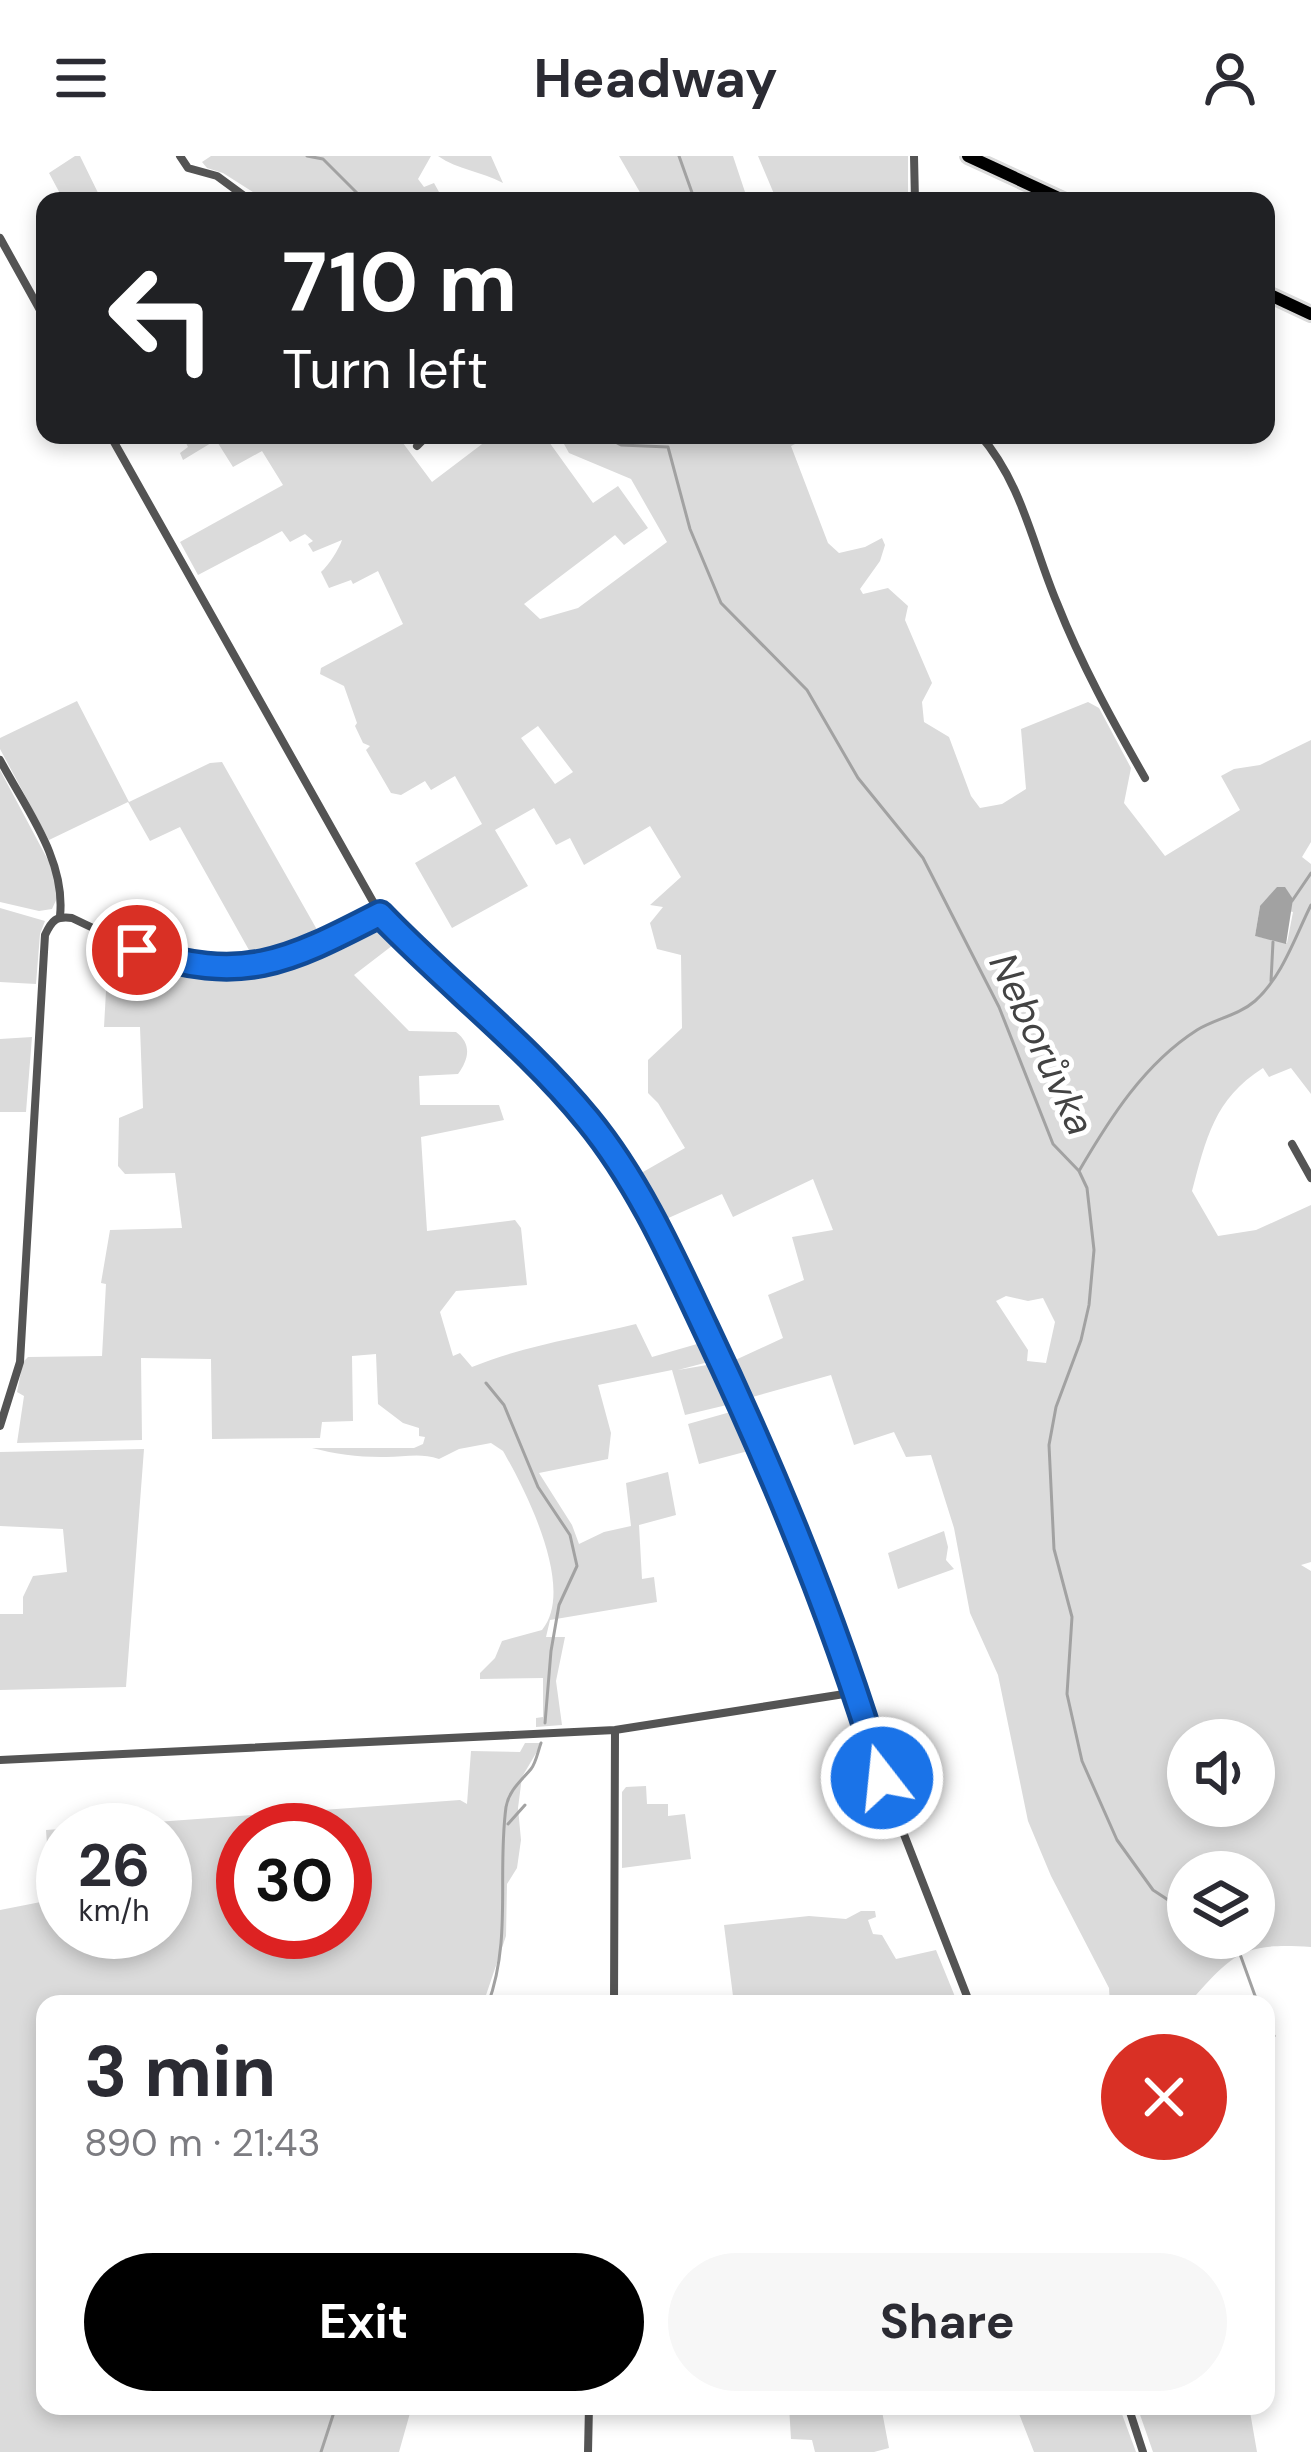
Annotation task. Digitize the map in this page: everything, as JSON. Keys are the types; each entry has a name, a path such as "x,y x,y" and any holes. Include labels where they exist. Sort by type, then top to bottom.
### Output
{"main road":[{"path":"968,156 1046,192"},
{"path":"1275,297 1311,314"}],"street":[{"path":"180,156 188,168 217,176 239,192"},
{"path":"914,156 915,192"},
{"path":"0,238 36,303"},
{"path":"115,444 380,914 589,1120 642,1202 786,1504 857,1692 882,1778 966,1995"},
{"path":"986,444 1010,478 1056,603 1145,778"},
{"path":"0,760 58,869 63,890 60,916"},
{"path":"60,916 160,957 232,969 274,961 380,914"},
{"path":"0,1426 20,1362 45,935 51,921 60,916"},
{"path":"1292,1144 1311,1178"},
{"path":"0,1760 615,1730 857,1692"},
{"path":"614,1995 615,1730"},
{"path":"588,2452 589,2415"},
{"path":"1131,2415 1144,2452"}],"shaded area":[{"path":"80,156 98,192 59,192 49,173"},
{"path":"211,156 431,156 418,179 424,187 434,183 439,192 253,192 202,162"},
{"path":"438,156 491,156 503,183 454,164"},
{"path":"619,156 733,156 745,192 640,192"},
{"path":"758,156 908,156 908,192 773,192"},
{"path":"186,444 209,444 183,460 180,453"},
{"path":"219,444 404,444 432,482 482,444 550,444 593,503 618,486 648,528 624,545 615,535 524,604 540,619 578,608 667,542 631,479 569,453 564,444 795,444 791,446 828,543 839,553 882,538 880,561 860,589 863,594 888,588 908,606 905,620 932,683 922,702 924,722 949,737 980,808 1002,804 1026,789 1021,729 1088,702 1099,708 1131,768 1124,803 1165,856 1240,810 1221,776 1260,765 1311,740 1311,842 1302,857 1311,864 1311,1094 1291,1068 1269,1077 1263,1068 1246,1080 1214,1122 1192,1191 1218,1236 1256,1230 1311,1205 1311,1562 1301,1565 1311,1571 1311,1947 1275,1947 1275,1851 1167,1851 1167,1959 1234,1959 1196,1995 1109,1995 1028,1821 998,1675 970,1613 954,1528 931,1455 906,1457 894,1432 854,1445 831,1375 749,1398 731,1362 783,1338 768,1295 804,1280 792,1237 833,1230 813,1179 733,1217 722,1194 664,1220 636,1176 685,1148 648,1093 648,1060 682,1028 681,955 657,949 650,923 663,907 650,905 681,877 650,826 584,865 570,838 556,845 534,808 495,830 528,886 452,928 415,863 482,824 455,776 431,790 425,781 401,795 391,793 366,750 370,746 363,743 355,726 344,686 320,674 321,668 403,624 378,571 353,584 351,580 329,588 321,572 342,540 313,552 308,544 313,541 305,534 290,542 282,531 198,575 180,542 283,485 262,451 233,467","holes":["538,726 573,772 555,784 521,738","1260,906 1293,912 1287,943 1255,936","1006,1296 1028,1301 1043,1298 1055,1322 1046,1363 1027,1361 1028,1350 996,1301"]},
{"path":"77,701 129,802 210,763 222,762 320,935 254,959 180,827 150,841 128,802 49,840 0,749 0,738"},
{"path":"0,770 57,877 58,896 52,909 39,911 0,902"},
{"path":"1277,887 1285,887 1293,899 1286,944 1255,936 1260,906"},
{"path":"0,908 45,921 36,984 0,982"},
{"path":"374,928 397,942 354,975 409,1031 456,1032 467,1047 458,1074 419,1076 420,1105 499,1105 504,1120 421,1137 427,1231 515,1220 521,1228 527,1285 456,1291 440,1312 453,1356 460,1353 472,1367 636,1324 652,1357 704,1342 712,1361 678,1370 713,1364 731,1404 685,1415 672,1370 598,1385 611,1433 608,1459 539,1473 579,1544 631,1526 626,1483 668,1472 676,1515 639,1525 642,1579 654,1577 657,1602 550,1620 546,1637 565,1637 556,1681 562,1725 536,1727 536,1718 543,1717 543,1678 480,1679 502,1641 542,1630 551,1612 551,1566 544,1540 503,1451 491,1443 459,1449 439,1459 355,1456 312,1448 414,1448 423,1444 425,1437 419,1436 419,1428 403,1423 378,1404 376,1354 352,1356 353,1421 322,1422 320,1438 212,1439 211,1359 141,1358 142,1440 17,1443 24,1396 17,1392 23,1362 28,1357 102,1356 106,1284 101,1283 110,1230 182,1228 175,1173 125,1174 118,1166 119,1118 143,1108 140,1027 104,1027 107,973 139,976 141,965 107,961 108,942 184,968 237,974 289,965"},
{"path":"32,1037 26,1112 0,1112 0,1039"},
{"path":"734,1411 752,1450 699,1464 688,1424"},
{"path":"144,1449 126,1687 0,1690 0,1614 23,1614 23,1597 33,1576 67,1572 63,1529 0,1526 0,1452"},
{"path":"944,1531 946,1560 954,1569 898,1589 888,1553"},
{"path":"525,1743 542,1743 522,1777 521,1840 517,1868 507,1884 506,1936 486,1995 36,1995 36,2415 409,2415 399,2452 0,2452 0,1910 36,1903 36,1959 192,1959 192,1819 216,1818 216,1959 372,1959 372,1806 460,1800 467,1804 471,1751 520,1752"},
{"path":"646,1786 647,1804 668,1804 668,1816 685,1814 691,1859 622,1868 622,1792 626,1787"},
{"path":"861,1911 875,1911 876,1917 868,1920 873,1934 882,1935 896,1959 936,1950 954,1995 733,1995 724,1925 809,1916 846,1919"},
{"path":"790,2415 883,2415 889,2448 815,2452 812,2440 791,2439"},
{"path":"1020,2415 1122,2415 1136,2452 1034,2452"},
{"path":"1140,2415 1251,2415 1257,2452 1153,2452"}],"waterway":[{"name":"Neborůvka","path":"307,156 323,159 356,192"},
{"path":"679,156 692,192"},
{"name":"Neborůvka","path":"619,444 668,447 690,529 721,603 807,690 858,778 923,858 999,1007 1053,1144 1079,1171 1087,1188 1094,1250 1089,1305 1056,1407 1049,1445 1054,1549 1072,1617 1067,1694 1082,1761 1117,1840 1153,1890 1167,1899"},
{"path":"1292,901 1311,873"},
{"path":"1079,1171 1116,1112 1161,1059 1197,1030 1242,1010 1265,991 1311,905"},
{"path":"1271,981 1273,942"},
{"path":"486,1383 504,1405 538,1487 570,1535 577,1566 559,1605 545,1723"},
{"path":"491,1995 502,1931 506,1807 533,1766 541,1743"},
{"path":"508,1824 525,1805"},
{"name":"Neborůvka","path":"1242,1959 1255,1995"},
{"path":"321,2452 333,2415"}],"route":[{"path":"137,950 189,965 253,966 304,950 380,914 589,1120 642,1202 742,1403 835,1629 882,1778"}]}
